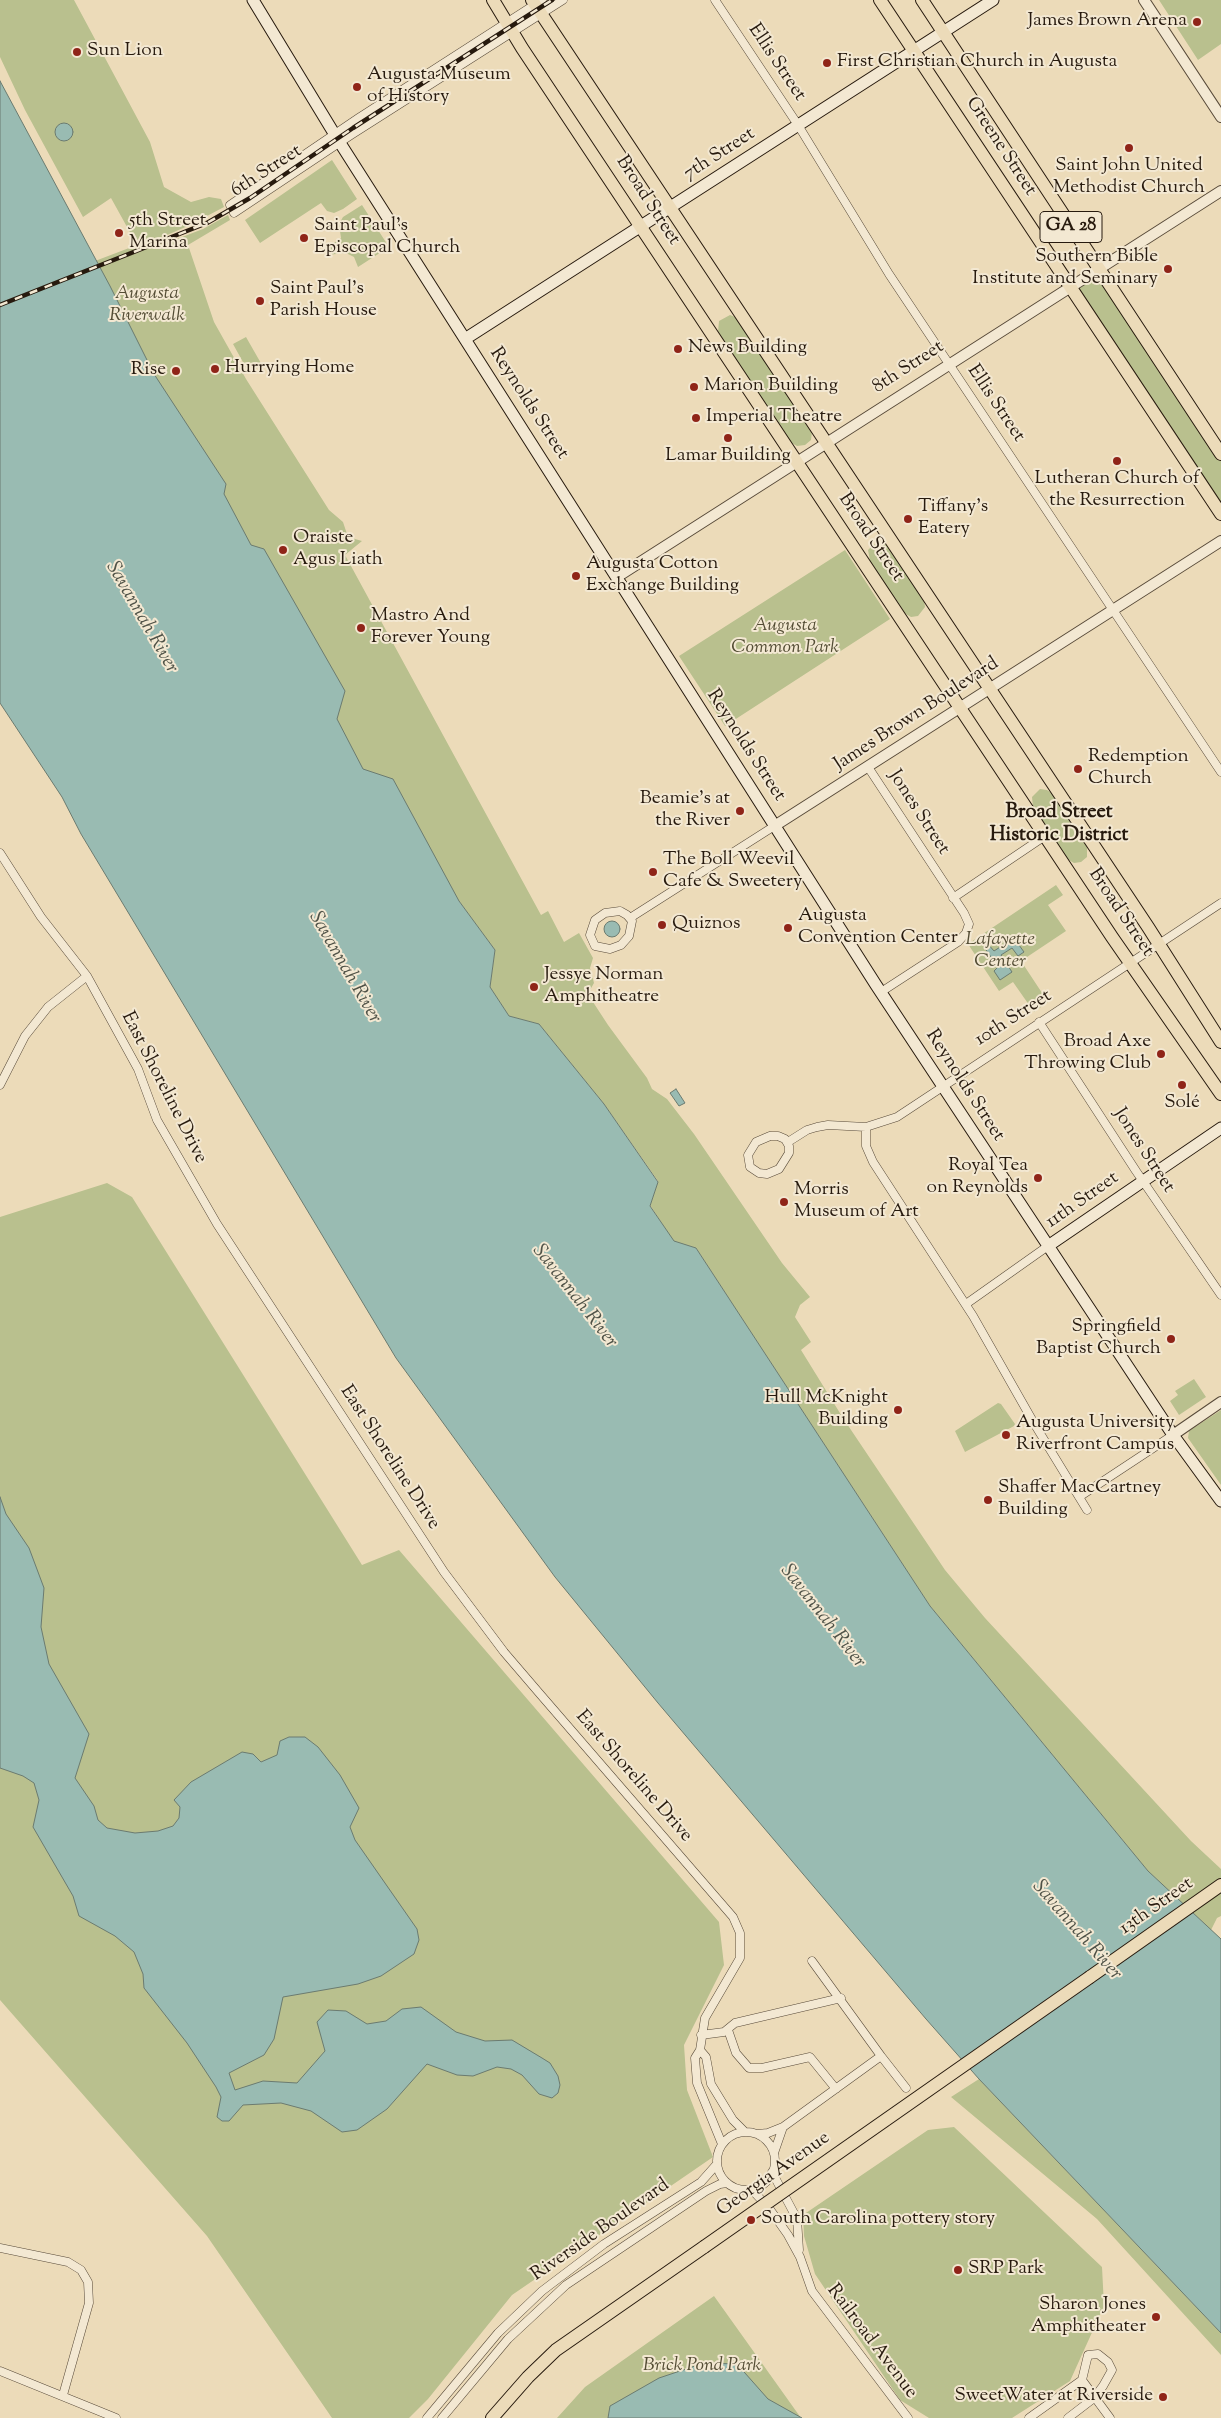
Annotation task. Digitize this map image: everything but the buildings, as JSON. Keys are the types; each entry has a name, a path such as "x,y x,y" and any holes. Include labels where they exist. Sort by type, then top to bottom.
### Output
{"main road":[{"name":"Reynolds Street","path":"253,0 338,139 881,992 1173,1435 1221,1502"},
{"name":"Broad Street","path":"493,0 1045,836 1221,1094"},
{"name":"Greene Street","path":"880,0 1221,514"},
{"name":"Greene Street","path":"922,0 1221,454"},
{"name":"7th Street","path":"465,339 993,0"},
{"name":"Broad Street","path":"538,4 1159,945 1221,1042"},
{"name":"11th Street","path":"1048,1246 1221,1128"},
{"name":"13th Street","path":"1090,1977 1221,1885"},
{"name":"Georgia Avenue","path":"492,2418 528,2377 556,2350 1090,1977"}],"street":[{"name":"6th Street","path":"232,209 510,27 538,4 563,0"},
{"name":"Ellis Street","path":"714,0 798,125 889,274 1221,772"},
{"path":"1144,0 1221,118"},
{"name":"8th Street","path":"617,577 1221,191"},
{"name":"James Brown Boulevard","path":"630,918 1221,541"},
{"name":"Jones Street","path":"868,767 968,919 968,928 958,942 881,992"},
{"path":"953,898 1045,836"},
{"name":"East Shoreline Drive","path":"0,852 41,917 87,976 138,1069 157,1120 217,1224 444,1572 528,1680 733,1917 741,1941 740,1958 733,1974 710,2009 701,2035 700,2050"},
{"name":"10th Street","path":"788,1142 807,1130 823,1125 866,1126 897,1117 1221,903"},
{"path":"620,911 630,918 632,929 621,945 606,950 592,943 591,927 601,915 620,911"},
{"path":"0,1085 25,1036 48,1007 87,976"},
{"name":"Jones Street","path":"1039,1022 1142,1181 1221,1295"},
{"path":"866,1126 866,1146 874,1162 966,1304 1035,1425 1087,1510"},
{"path":"778,1136 788,1142 789,1153 778,1169 763,1174 750,1167 747,1159 749,1151 759,1140 778,1136"},
{"name":"11th Street","path":"966,1304 1048,1246"},
{"path":"1079,1497 1221,1402"},
{"path":"812,1961 880,2056 906,2088"},
{"path":"701,2035 728,2030 735,2024 840,1998"},
{"path":"728,2030 736,2053 749,2068 762,2068 810,2057 836,2089"},
{"path":"722,2144 697,2083 695,2058 700,2050 706,2057 712,2084 733,2120 744,2132"},
{"path":"783,2127 774,2156 772,2172 763,2183 751,2189 738,2188 727,2183 718,2169 717,2158 722,2144 729,2137 744,2132 768,2133 783,2127 880,2056"},
{"path":"757,2134 768,2142 774,2156"},
{"name":"Riverside Boulevard","path":"427,2418 498,2333 542,2291 604,2244 701,2182 717,2164"},
{"name":"Railroad Avenue","path":"772,2172 797,2220 800,2256"},
{"name":"Riverside Boulevard","path":"442,2418 508,2339 566,2285 706,2191 720,2184 727,2183"},
{"name":"Railroad Avenue","path":"751,2189 780,2223 800,2256 812,2291 908,2418"},
{"path":"0,2248 68,2262 81,2270 88,2282 89,2303 63,2396"},
{"path":"1029,2418 1082,2380 1088,2355 1098,2354 1108,2362 1112,2370 1110,2376 1094,2398 1068,2418"},
{"path":"0,2372 116,2418"},
{"path":"1082,2380 1110,2418"}],"green space":[{"name":"Augusta Riverwalk","path":"0,0 74,0 150,142 164,187 191,202 209,197 221,199 224,207 158,239 161,245 203,229 228,215 230,220 188,245 214,322 246,379 329,510 343,522 348,537 362,541 345,555 541,915 548,911 564,942 579,933 593,958 590,968 594,983 590,990 595,1000 593,1002 647,1078 652,1089 667,1099 694,1134 782,1263 810,1297 800,1305 795,1317 811,1342 801,1350 843,1418 945,1570 985,1618 1191,1841 1221,1869 1221,1916 1217,1918 1211,1930 1148,1871 930,1606 696,1248 674,1242 650,1205 658,1181 604,1104 539,1024 509,1016 490,987 495,950 459,901 359,787 61,274 137,245 111,198 83,217 25,110 0,57"},
{"name":"James Brown Arena","path":"1159,0 1221,0 1221,44 1198,60"},
{"path":"332,160 357,199 334,213 327,211 321,203 260,243 245,220"},
{"path":"362,205 389,247 358,267 354,257 346,253 327,255 331,245 341,238 339,224 343,217"},
{"path":"1099,268 1221,454 1221,514 1070,286"},
{"path":"730,315 738,318 812,432 811,440 805,445 797,446 790,442 718,332 719,321"},
{"path":"246,337 262,365 249,373 233,344"},
{"path":"880,543 887,545 924,600 925,607 918,616 911,617 904,613 870,561 868,550 873,545"},
{"name":"Augusta Common Park","path":"845,550 890,619 725,726 679,656"},
{"path":"1040,789 1047,790 1053,794 1087,846 1087,857 1081,862 1074,863 1067,859 1033,807 1032,797"},
{"name":"Lafayette Center","path":"1056,885 1063,895 1048,905 1066,931 1021,961 1048,1002 1034,1012 1013,982 999,991 968,944"},
{"path":"107,1183 132,1197 362,1565 399,1550 719,1922 724,1965 684,2045 687,2090 713,2157 512,2295 428,2399 409,2418 332,2418 207,2236 0,2000 0,1217"},
{"path":"1194,1379 1206,1397 1179,1415 1170,1401 1178,1395 1175,1391"},
{"path":"998,1403 1001,1404 1015,1424 1014,1426 965,1452 955,1431"},
{"path":"1221,1410 1221,1485 1188,1438 1189,1431"},
{"path":"979,2079 1221,2333 1221,2355 1097,2219 951,2097"},
{"name":"SRP Park","path":"954,2127 1102,2267 1104,2306 1070,2381 1012,2418 929,2418 900,2400 815,2274 804,2236 803,2215 928,2130"},
{"name":"Brick Pond Park","path":"714,2296 801,2418 557,2418 585,2387"}],"water":[{"name":"Savannah River","path":"0,81 110,286 154,374 226,484 224,494 251,545 264,549 345,691 337,719 363,769 393,779 459,901 495,950 490,987 509,1016 539,1024 604,1104 658,1182 650,1206 674,1241 696,1248 930,1606 1148,1871 1221,1939 1221,2333 979,2079 926,2019 658,1703 555,1577 396,1358 81,834 62,797 0,703"},
{"path":"60,123 68,123 73,128 71,139 60,141 55,136 55,128"},
{"path":"612,921 620,929 612,937 604,929"},
{"path":"1014,938 1024,952 1018,956 1012,948 1001,955 1012,972 1000,980 994,971 998,967 984,947 988,944 994,951"},
{"path":"676,1089 685,1103 679,1106 670,1093"},
{"path":"0,1497 6,1514 29,1548 44,1588 41,1627 49,1664 89,1734 75,1778 94,1806 98,1820 107,1828 135,1833 158,1831 173,1826 179,1818 180,1807 174,1800 191,1782 242,1752 253,1754 261,1762 277,1755 280,1741 289,1737 305,1737 318,1747 340,1775 359,1808 350,1827 355,1840 417,1929 419,1940 414,1954 381,1976 358,1984 283,1997 274,2039 264,2055 229,2073 235,2090 263,2081 297,2083 325,2051 317,2022 328,2010 346,2011 367,2024 386,2021 402,2009 421,2007 456,2032 485,2041 512,2040 550,2063 558,2076 560,2085 558,2093 552,2098 539,2094 522,2075 511,2069 497,2067 473,2076 457,2075 427,2064 387,2109 357,2130 342,2132 311,2111 281,2103 243,2105 229,2121 222,2121 217,2117 221,2097 216,2087 187,2043 144,1988 143,1974 134,1952 115,1936 79,1916 73,1896 33,1827 39,1800 34,1783 23,1776 0,1768"},
{"path":"704,2363 737,2364 768,2399 802,2418 608,2418 610,2406 659,2378"}],"railway":[{"path":"0,305 207,223 250,198 353,128 552,0"}],"place":[{"name":"James Brown Arena","path":"1197,22"},
{"name":"Sun Lion","path":"77,52"},
{"name":"First Christian Church in Augusta","path":"827,63"},
{"name":"Augusta Museum of History","path":"357,87"},
{"name":"Saint John United Methodist Church","path":"1129,148"},
{"name":"5th Street Marina","path":"119,233"},
{"name":"Saint Paul's Episcopal Church","path":"304,238"},
{"name":"Southern Bible Institute and Seminary","path":"1168,269"},
{"name":"Saint Paul’s Parish House","path":"260,301"},
{"name":"News Building","path":"678,349"},
{"name":"Hurrying Home","path":"215,369"},
{"name":"Rise","path":"176,371"},
{"name":"Marion Building","path":"694,387"},
{"name":"Imperial Theatre","path":"696,418"},
{"name":"Lamar Building","path":"728,438"},
{"name":"Lutheran Church of the Resurrection","path":"1117,461"},
{"name":"Tiffany's Eatery","path":"908,519"},
{"name":"Oraiste Agus Liath","path":"283,550"},
{"name":"Augusta Cotton Exchange Building","path":"576,576"},
{"name":"Mastro And Forever Young","path":"361,628"},
{"name":"Redemption Church","path":"1078,769"},
{"name":"Beamie's at the River","path":"740,811"},
{"name":"The Boll Weevil Cafe & Sweetery","path":"653,872"},
{"name":"Quiznos","path":"662,925"},
{"name":"Augusta Convention Center","path":"788,928"},
{"name":"Jessye Norman Amphitheatre","path":"534,987"},
{"name":"Broad Axe Throwing Club","path":"1161,1054"},
{"name":"Solé","path":"1182,1085"},
{"name":"Royal Tea on Reynolds","path":"1038,1178"},
{"name":"Morris Museum of Art","path":"784,1202"},
{"name":"Springfield Baptist Church","path":"1171,1339"},
{"name":"Hull McKnight Building","path":"898,1410"},
{"name":"Augusta University Riverfront Campus","path":"1006,1435"},
{"name":"Shaffer MacCartney Building","path":"988,1500"},
{"name":"South Carolina pottery story","path":"751,2220"},
{"name":"SRP Park","path":"958,2270"},
{"name":"Sharon Jones Amphitheater","path":"1156,2317"},
{"name":"SweetWater at Riverside","path":"1163,2397"}],"district":[{"name":"Broad Street Historic District","path":"1059,826"}]}
